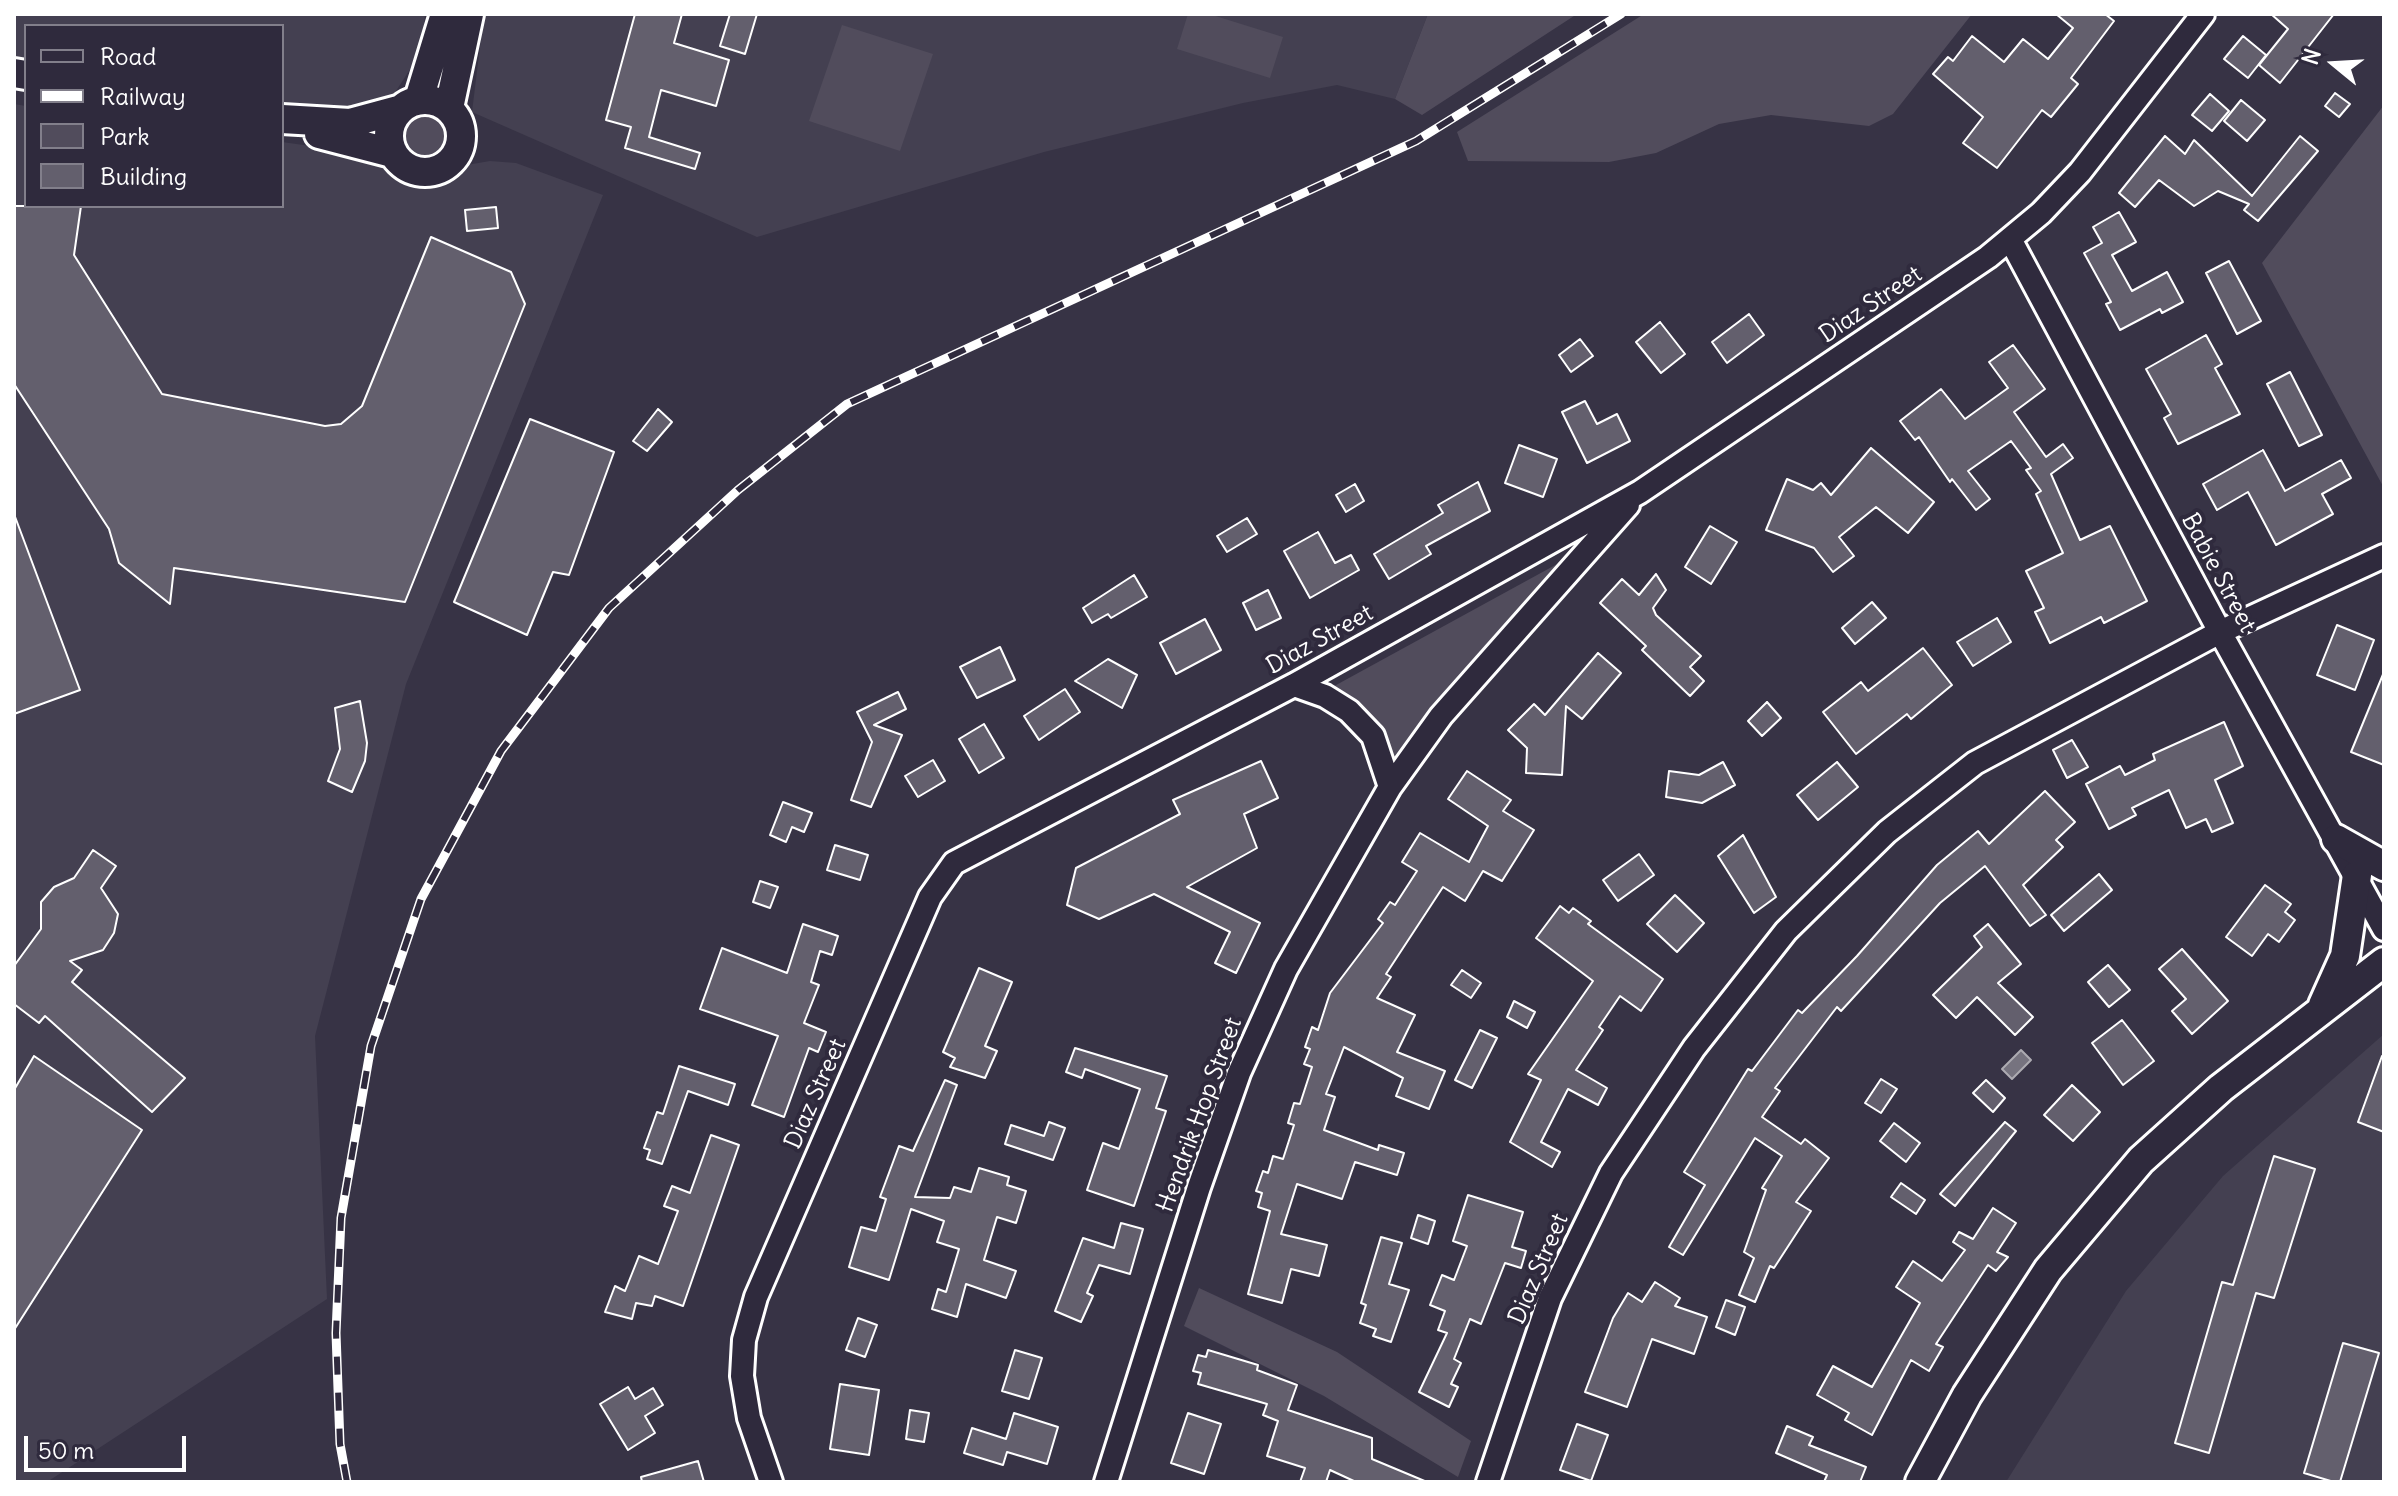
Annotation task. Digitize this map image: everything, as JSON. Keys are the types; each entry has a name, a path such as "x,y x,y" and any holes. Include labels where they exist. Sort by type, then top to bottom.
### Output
{"street":[{"path":"392,153 388,130 409,105 445,14"},
{"path":"449,108 469,14"},
{"name":"Diaz Street","path":"771,1482 749,1418 742,1376 744,1340 756,1297 942,877 971,853 1294,685 1640,492 2010,239 2041,213 2080,172 2203,14"},
{"path":"284,120 350,123 430,99 449,108 461,132 460,144 448,164 422,172 409,169 392,153 284,121"},
{"name":"Babie Street","path":"2010,239 2220,632 2357,875 2384,929"},
{"name":"Hendrik Hop Street","path":"1106,1482 1239,1073 1286,969 1390,787 1441,716 1640,492"},
{"name":"Diaz Street","path":"1488,1482 1550,1298 1611,1173 1694,1048 1786,931 1887,832 1975,763 2220,632 2384,556"},
{"path":"1294,685 1325,696 1349,711 1373,736 1390,787"},
{"path":"2336,839 2384,866"},
{"path":"2320,1010 2345,956 2357,875"},
{"path":"1920,1482 1967,1395 2048,1270 2141,1160 2221,1088 2384,962"}],"shaded area":[{"path":"14,14 425,14 422,51 394,94 338,111 284,105 284,24 24,24 24,69 14,67"},
{"path":"484,14 1428,14 1395,99 1337,85 1243,103 1044,152 757,237 472,112"},
{"path":"14,104 24,106 24,208 284,208 284,142 360,153 381,160 391,172 445,179 461,166 490,161 516,163 603,195 406,684 315,1036 327,1299 47,1482 14,1482"},
{"path":"2384,1034 2384,1482 2006,1482 2126,1291 2223,1176"},
{"path":"2021,1050 2031,1060 2012,1079 2002,1069"}],"green space":[{"path":"1188,14 1209,14 1283,37 1270,78 1177,49"},
{"path":"1428,14 1577,14 1422,115 1395,99"},
{"path":"1644,14 1972,14 1893,114 1869,126 1771,115 1719,124 1656,153 1609,162 1468,161 1457,132"},
{"path":"842,25 933,54 900,151 809,121"},
{"path":"2384,105 2384,488 2262,263"},
{"path":"425,115 441,121 447,137 441,153 425,159 409,153 403,137 409,121"},
{"path":"1559,563 1458,676 1393,760 1380,725 1327,690"},
{"path":"1199,1288 1337,1352 1471,1441 1458,1477 1324,1396 1184,1326"}],"building":[{"path":"635,14 682,14 674,43 729,60 716,106 661,90 649,137 700,153 695,169 625,148 631,127 606,120"},
{"path":"730,14 757,14 745,54 720,46"},
{"path":"2056,14 2105,14 2114,21 2071,78 2078,84 2051,117 2042,110 1997,168 1963,143 1983,117 1933,74 1948,57 1953,61 1972,36 2004,62 2023,39 2048,59 2073,28"},
{"path":"2271,14 2334,14 2280,83 2259,65 2288,29"},
{"path":"2243,36 2266,55 2248,78 2224,59"},
{"path":"2335,93 2350,104 2339,117 2325,106"},
{"path":"2210,94 2229,111 2212,131 2192,115"},
{"path":"2241,100 2265,120 2247,141 2224,121"},
{"path":"2165,136 2185,154 2194,140 2252,196 2300,136 2318,151 2258,221 2244,210 2249,204 2218,191 2194,206 2159,180 2135,207 2119,193"},
{"path":"14,206 81,208 74,255 162,394 325,426 341,424 362,406 431,237 511,272 525,304 405,602 174,568 170,604 119,563 109,529 14,384"},
{"path":"496,207 498,228 467,231 465,210"},
{"path":"2119,212 2136,242 2112,255 2132,291 2167,272 2183,302 2162,313 2160,309 2120,330 2106,304 2111,302 2084,253 2102,243 2093,227"},
{"path":"2229,261 2261,321 2237,334 2206,273"},
{"path":"1749,314 1764,335 1727,363 1712,342"},
{"path":"1660,322 1685,354 1661,373 1636,342"},
{"path":"2206,335 2222,364 2215,368 2240,414 2178,444 2164,418 2171,414 2146,369"},
{"path":"1580,339 1593,356 1571,372 1559,355"},
{"path":"2013,345 2045,389 2014,412 2046,457 2063,444 2073,458 2051,474 2080,540 2110,526 2147,601 2104,623 2101,617 2050,643 2035,612 2044,608 2026,571 2063,553 2036,494 2041,491 2026,470 2031,468 2011,441 1968,471 1990,499 1976,510 1952,479 1950,482 1919,437 1915,440 1900,421 1941,389 1965,419 2008,388 1989,362"},
{"path":"2290,372 2322,435 2299,446 2267,384"},
{"path":"1585,401 1597,424 1617,414 1630,441 1587,463 1562,412"},
{"path":"658,409 672,422 647,451 633,441"},
{"path":"530,419 614,452 569,575 553,572 527,635 454,602"},
{"path":"1519,445 1557,459 1543,497 1505,483"},
{"path":"1871,448 1934,502 1908,533 1876,507 1839,537 1854,556 1833,572 1814,548 1766,530 1787,479 1813,490 1821,483 1831,495"},
{"path":"2263,450 2285,491 2341,460 2351,478 2322,494 2333,514 2276,545 2248,492 2217,510 2203,484"},
{"path":"1478,482 1490,511 1426,546 1431,554 1389,579 1374,554 1443,513 1438,505"},
{"path":"1355,484 1364,501 1346,512 1336,495"},
{"path":"14,514 80,690 14,714"},
{"path":"1247,518 1257,534 1227,552 1217,536"},
{"path":"1710,526 1737,542 1711,584 1685,567"},
{"path":"1318,532 1335,563 1351,555 1359,570 1310,598 1284,551"},
{"path":"1656,574 1666,590 1653,608 1656,615 1701,656 1690,667 1704,681 1690,696 1642,650 1646,646 1600,603 1622,579 1639,595"},
{"path":"1134,575 1147,597 1111,618 1108,614 1092,623 1083,608"},
{"path":"1268,590 1281,618 1256,630 1243,603"},
{"path":"1872,602 1886,618 1855,644 1842,628"},
{"path":"1997,618 2011,642 1973,666 1957,642"},
{"path":"1205,619 1221,650 1176,674 1160,643"},
{"path":"2337,625 2374,640 2355,690 2317,675"},
{"path":"1000,647 1015,680 977,698 960,667"},
{"path":"1923,648 1952,685 1911,719 1907,714 1856,754 1823,712 1861,682 1868,691"},
{"path":"1598,653 1621,673 1582,719 1566,706 1562,775 1526,773 1527,748 1508,730 1534,704 1545,715"},
{"path":"1108,659 1137,675 1122,708 1075,681"},
{"path":"2384,672 2384,765 2351,752"},
{"path":"1065,689 1080,712 1039,740 1024,716"},
{"path":"898,692 906,709 874,725 902,735 871,807 851,800 872,742 857,712"},
{"path":"360,701 367,743 365,761 352,792 328,781 340,749 335,708"},
{"path":"1767,702 1781,718 1762,736 1748,721"},
{"path":"2224,722 2243,766 2215,780 2233,823 2212,832 2206,819 2186,828 2169,790 2132,808 2136,815 2109,829 2086,784 2120,766 2125,775 2155,760 2153,754"},
{"path":"984,724 1004,758 979,773 959,739"},
{"path":"2072,740 2088,767 2067,778 2053,750"},
{"path":"933,760 945,781 918,797 905,776"},
{"path":"1261,761 1278,798 1244,814 1257,848 1187,887 1260,923 1236,973 1215,963 1230,932 1154,894 1099,919 1067,905 1076,868 1180,814 1173,800"},
{"path":"1723,762 1735,785 1702,803 1666,797 1669,771 1699,775"},
{"path":"1837,762 1858,787 1818,820 1797,795"},
{"path":"1467,771 1511,800 1503,811 1534,830 1502,881 1483,871 1465,901 1443,887 1386,974 1391,977 1377,998 1415,1015 1397,1052 1445,1071 1429,1109 1396,1096 1403,1078 1344,1047 1326,1094 1335,1097 1324,1130 1378,1150 1379,1145 1404,1153 1397,1175 1355,1162 1342,1199 1297,1184 1281,1234 1327,1245 1319,1276 1291,1269 1282,1303 1248,1294 1270,1211 1258,1207 1262,1193 1256,1191 1263,1171 1268,1173 1273,1156 1283,1159 1294,1125 1288,1123 1294,1103 1300,1104 1312,1067 1304,1064 1310,1049 1305,1047 1312,1027 1318,1030 1330,993 1383,923 1378,919 1390,902 1395,905 1417,871 1402,862 1420,833 1469,862 1488,826 1448,799"},
{"path":"2045,791 2075,822 2056,840 2063,847 2023,885 2046,915 2030,926 1985,866 1940,903 1841,1011 1837,1007 1775,1088 1780,1091 1762,1117 1801,1144 1805,1139 1829,1158 1796,1202 1811,1211 1774,1268 1770,1266 1755,1302 1739,1295 1754,1258 1744,1252 1766,1190 1762,1188 1782,1156 1755,1138 1683,1255 1669,1247 1705,1185 1684,1172 1748,1069 1752,1071 1798,1010 1802,1013 1857,956 1937,865 1978,831 1989,844"},
{"path":"783,802 812,813 804,832 792,827 786,842 770,835"},
{"path":"1743,835 1776,897 1754,913 1718,856"},
{"path":"835,845 868,855 860,880 827,870"},
{"path":"93,850 116,866 101,888 118,914 114,933 103,950 70,961 82,970 72,982 185,1078 152,1112 45,1016 39,1023 14,1004 14,966 41,929 41,902 54,887 74,878"},
{"path":"1639,854 1654,875 1618,901 1603,880"},
{"path":"2099,874 2112,890 2064,931 2051,915"},
{"path":"760,881 778,887 770,908 753,902"},
{"path":"2265,885 2291,904 2285,912 2295,920 2279,942 2268,934 2252,956 2226,937"},
{"path":"1675,895 1704,923 1677,952 1647,924"},
{"path":"1560,906 1569,913 1573,908 1591,921 1588,924 1663,979 1641,1011 1620,996 1599,1027 1603,1030 1576,1070 1607,1088 1598,1105 1568,1089 1541,1142 1560,1152 1552,1167 1510,1142 1541,1080 1528,1074 1593,981 1536,938"},
{"path":"803,924 838,936 832,955 820,951 811,982 819,985 804,1023 826,1032 818,1052 809,1048 784,1117 752,1105 778,1036 700,1009 722,948 787,973"},
{"path":"1988,924 2021,964 1998,983 2033,1017 2015,1035 1977,997 1956,1018 1933,995 1982,947 1974,936"},
{"path":"2182,949 2228,1001 2192,1034 2172,1011 2186,999 2159,969"},
{"path":"2108,965 2130,990 2109,1007 2088,982"},
{"path":"979,968 1012,982 985,1046 997,1051 985,1078 950,1067 955,1058 943,1052"},
{"path":"1462,970 1481,983 1471,998 1451,985"},
{"path":"1514,1001 1535,1012 1527,1028 1507,1017"},
{"path":"2122,1020 2154,1061 2123,1085 2092,1043"},
{"path":"1480,1030 1497,1038 1472,1088 1455,1080"},
{"path":"1075,1048 1167,1076 1156,1108 1166,1111 1134,1206 1087,1190 1103,1143 1119,1149 1140,1089 1085,1069 1082,1078 1066,1072"},
{"path":"34,1056 142,1130 14,1330 14,1090"},
{"path":"2384,1057 2384,1132 2358,1122"},
{"path":"679,1066 735,1084 728,1105 688,1091 662,1164 647,1159 650,1150 644,1148 657,1112 663,1114"},
{"path":"1881,1079 1897,1089 1881,1113 1865,1103"},
{"path":"945,1080 957,1085 915,1197 950,1198 954,1187 971,1192 979,1168 1009,1177 1007,1185 1026,1191 1016,1223 997,1217 984,1260 1016,1271 1006,1298 966,1284 957,1317 932,1309 938,1289 946,1292 959,1249 937,1242 944,1221 911,1209 889,1280 849,1267 861,1227 876,1231 886,1199 880,1197 899,1146 913,1151"},
{"path":"1986,1080 2005,1098 1993,1112 1973,1093"},
{"path":"2072,1085 2100,1112 2073,1141 2044,1115"},
{"path":"1049,1122 1065,1128 1053,1160 1005,1144 1011,1125 1044,1136"},
{"path":"2005,1122 2016,1131 1955,1206 1940,1194"},
{"path":"1894,1123 1920,1143 1906,1162 1880,1141"},
{"path":"711,1135 739,1145 683,1306 655,1296 652,1306 636,1303 632,1319 605,1312 615,1286 625,1291 639,1256 658,1264 678,1211 664,1206 672,1186 690,1193"},
{"path":"2274,1156 2315,1169 2274,1298 2256,1293 2209,1453 2175,1443 2222,1282 2233,1285"},
{"path":"1901,1183 1925,1200 1916,1214 1891,1197"},
{"path":"1468,1195 1523,1212 1512,1247 1526,1251 1521,1268 1505,1263 1481,1324 1470,1319 1454,1359 1461,1363 1451,1384 1458,1387 1449,1407 1419,1392 1447,1333 1438,1330 1445,1311 1430,1305 1442,1275 1454,1280 1467,1246 1453,1241"},
{"path":"1993,1208 2016,1223 1997,1252 2008,1257 1996,1271 1988,1265 1936,1344 1943,1347 1929,1371 1911,1360 1872,1435 1845,1420 1849,1413 1817,1395 1833,1366 1872,1387 1920,1303 1896,1287 1913,1261 1942,1281 1965,1250 1953,1242 1959,1232 1973,1239"},
{"path":"1418,1215 1435,1221 1428,1244 1411,1238"},
{"path":"1121,1223 1143,1229 1130,1274 1099,1265 1087,1293 1093,1296 1081,1322 1055,1311 1083,1238 1114,1248"},
{"path":"1381,1237 1402,1243 1389,1284 1409,1290 1391,1342 1373,1336 1376,1329 1360,1323 1366,1305 1361,1303"},
{"path":"1655,1282 1680,1298 1675,1306 1707,1317 1694,1354 1652,1339 1627,1407 1585,1392 1613,1318 1628,1293 1642,1302"},
{"path":"1726,1300 1745,1307 1735,1335 1716,1327"},
{"path":"858,1318 877,1325 865,1357 846,1350"},
{"path":"2343,1343 2379,1353 2340,1482 2334,1482 2304,1473"},
{"path":"1015,1350 1042,1358 1029,1399 1002,1391"},
{"path":"1208,1350 1258,1365 1257,1370 1297,1385 1288,1410 1372,1438 1372,1459 1427,1482 1356,1482 1330,1470 1326,1482 1300,1482 1305,1468 1267,1456 1278,1421 1263,1415 1267,1404 1198,1384 1201,1373 1193,1371 1198,1355 1206,1357"},
{"path":"840,1384 879,1390 869,1455 830,1449"},
{"path":"628,1387 635,1399 653,1388 663,1405 645,1416 655,1433 628,1450 600,1404"},
{"path":"910,1410 929,1413 924,1442 906,1439"},
{"path":"1014,1413 1058,1427 1047,1464 1007,1452 1003,1465 964,1453 972,1428 1006,1439"},
{"path":"1188,1413 1221,1424 1204,1474 1171,1463"},
{"path":"1577,1424 1608,1435 1591,1481 1560,1470"},
{"path":"1787,1426 1813,1437 1809,1445 1866,1467 1860,1482 1824,1482 1827,1475 1776,1453"},
{"path":"698,1461 704,1482 642,1482 641,1477"}],"railway":[{"path":"347,1482 340,1444 336,1333 341,1218 371,1046 421,899 501,751 609,608 738,490 847,404 1416,141 1621,14"}]}
